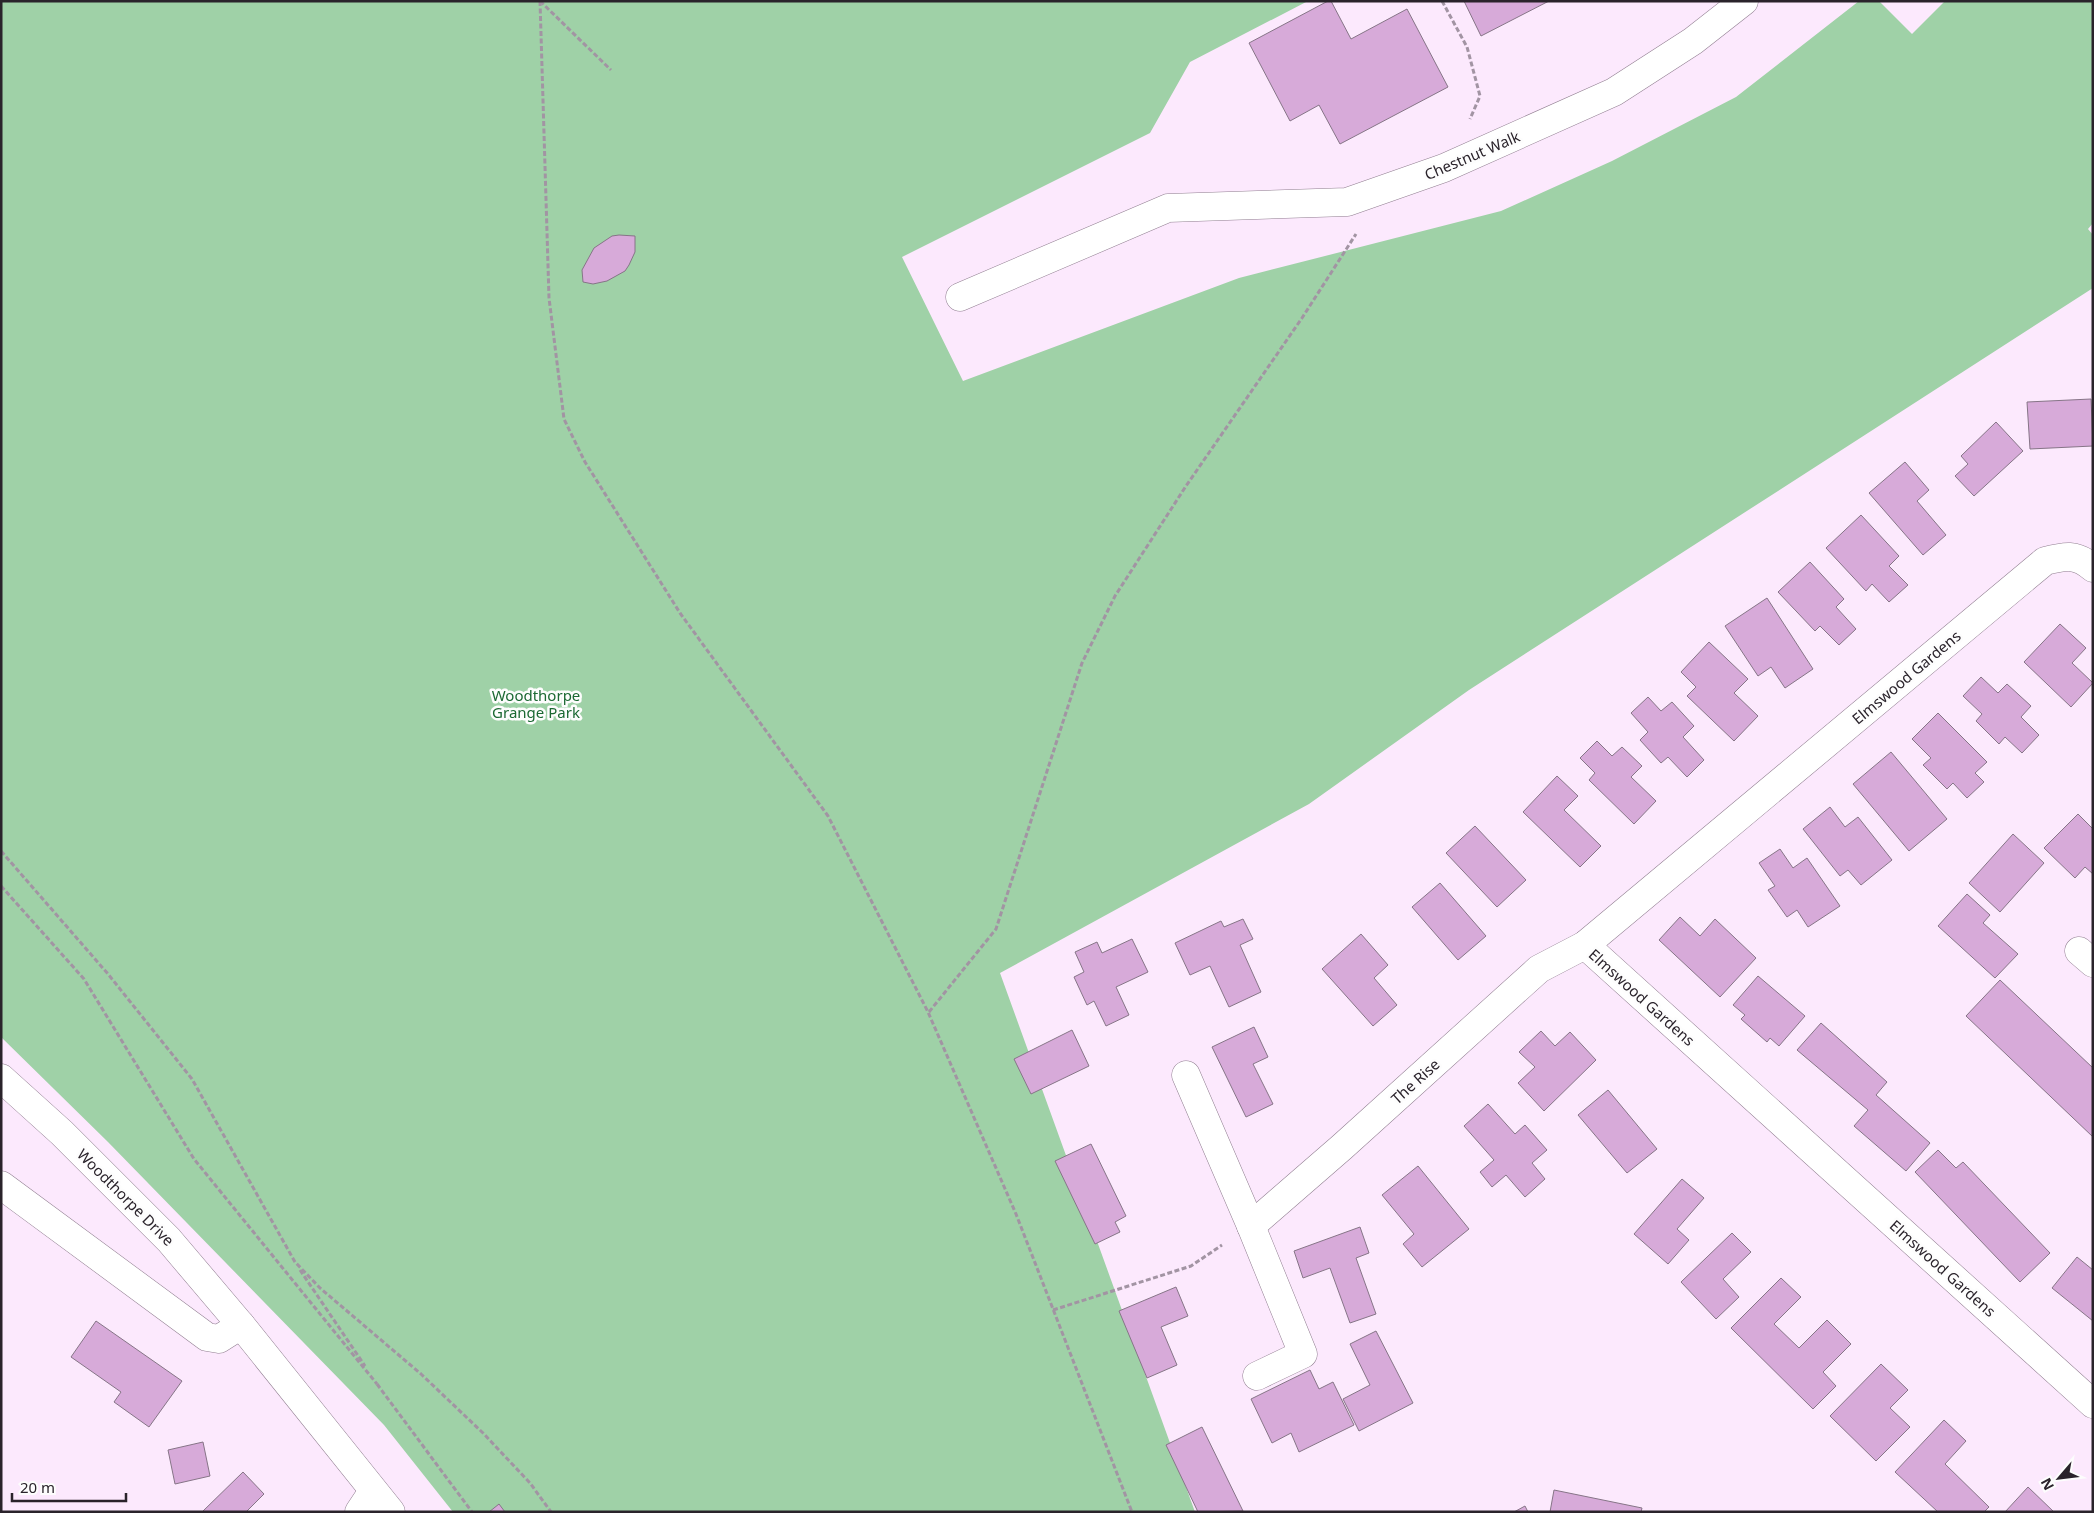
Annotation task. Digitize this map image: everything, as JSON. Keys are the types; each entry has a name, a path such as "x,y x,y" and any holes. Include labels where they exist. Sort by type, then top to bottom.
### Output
{"street":[{"name":"Chestnut Walk","path":"960,297 1168,208 1346,202 1377,193 1444,168 1614,92 1693,41 1744,1"},
{"name":"Elmswood Gardens","path":"2093,568 2087,562 2067,555 2045,561 1585,945 2093,1404"},
{"name":"The Rise","path":"1251,1226 1342,1147 1539,969 1585,945"},
{"path":"1186,1076 1251,1226 1303,1354 1256,1376"},
{"name":"Woodthorpe Drive","path":"1,1078 62,1133 169,1240 241,1325 366,1501 391,1512"},
{"path":"1,1185 207,1337 219,1339 241,1325"}],"path":[{"path":"540,1 611,70"},
{"path":"540,1 549,298 564,420 585,462 680,614 828,816 928,1012 1016,1214 1132,1512"},
{"path":"1442,1 1467,47 1480,96 1468,124 1444,168"},
{"path":"928,1012 996,929 1082,663 1115,596 1186,486 1351,245 1377,193"},
{"path":"1,851 108,974 192,1079 295,1262 377,1384"},
{"path":"1,886 84,979 194,1159 377,1384 472,1512"},
{"path":"1053,1310 1191,1266 1251,1226"},
{"path":"295,1262 320,1288 421,1374 483,1433 530,1483 551,1512"}],"green space":[{"name":"Woodthorpe Grange Park","path":"1,1 1308,1 1190,62 1150,133 902,257 963,381 1239,278 1501,211 1612,161 1736,97 1859,1 1879,1 1912,34 1945,1 2093,1 2093,223 2088,229 2093,235 2093,288 1469,690 1309,804 1000,973 1195,1512 453,1512 384,1425 108,1142 1,1037"}],"building":[{"path":"1331,1 1351,39 1407,9 1448,87 1340,144 1319,105 1290,121 1249,43"},
{"path":"1464,1 1549,1 1481,36"},
{"path":"612,236 635,236 635,252 625,271 607,281 593,284 583,282 582,270 594,248"},
{"path":"2091,399 2093,446 2030,449 2027,402"},
{"path":"1996,422 2023,451 1974,496 1955,476 1968,464 1961,456"},
{"path":"1905,462 1929,490 1917,501 1946,535 1923,555 1869,493"},
{"path":"1861,515 1899,556 1889,566 1908,585 1889,602 1872,584 1866,591 1826,548"},
{"path":"1810,562 1844,599 1836,607 1856,629 1839,645 1820,626 1815,631 1778,592"},
{"path":"1767,598 1813,669 1785,688 1771,667 1758,676 1725,626"},
{"path":"2060,624 2086,648 2072,663 2093,683 2071,707 2024,662"},
{"path":"1709,642 1748,679 1734,693 1758,716 1734,741 1687,696 1696,687 1681,672"},
{"path":"1981,677 1998,693 2007,684 2031,706 2021,717 2039,735 2022,753 2005,737 1999,744 1976,721 1982,714 1963,696"},
{"path":"1648,697 1661,711 1672,702 1694,726 1683,737 1704,760 1687,777 1668,757 1661,763 1640,740 1648,732 1631,713"},
{"path":"1938,713 1987,762 1975,773 1984,782 1967,798 1953,783 1947,789 1923,765 1931,758 1912,739"},
{"path":"1597,741 1612,756 1622,747 1642,766 1631,777 1656,801 1634,824 1589,780 1595,773 1580,758"},
{"path":"1891,752 1947,819 1909,851 1853,784"},
{"path":"1557,776 1578,796 1564,810 1601,846 1580,867 1523,812"},
{"path":"1830,807 1845,827 1858,817 1892,860 1861,885 1848,870 1840,876 1803,829"},
{"path":"2078,814 2093,829 2093,874 2085,867 2075,878 2044,848"},
{"path":"1475,826 1526,880 1497,907 1446,853"},
{"path":"2013,834 2044,863 2000,912 1969,883"},
{"path":"1780,849 1793,868 1807,858 1840,906 1808,927 1797,910 1787,917 1768,890 1775,886 1759,863"},
{"path":"1440,883 1486,936 1458,960 1412,907"},
{"path":"1967,894 1990,915 1983,923 2018,954 1995,978 1938,926"},
{"path":"1680,917 1700,936 1715,919 1756,958 1720,997 1659,940"},
{"path":"1243,919 1253,939 1240,945 1261,992 1229,1007 1210,966 1190,975 1175,943 1221,921 1224,927"},
{"path":"1361,934 1388,965 1374,978 1397,1005 1373,1026 1322,969"},
{"path":"1132,939 1148,972 1116,987 1129,1015 1106,1026 1094,1001 1087,1005 1074,977 1084,972 1075,952 1097,942 1102,953"},
{"path":"1758,976 1805,1016 1779,1046 1770,1038 1767,1042 1741,1019 1745,1015 1733,1005"},
{"path":"2000,980 2093,1068 2093,1137 1966,1016"},
{"path":"1821,1023 1887,1082 1876,1095 1930,1143 1906,1171 1854,1126 1868,1110 1797,1050"},
{"path":"1254,1027 1268,1057 1253,1064 1273,1104 1246,1117 1212,1047"},
{"path":"1072,1030 1089,1066 1031,1094 1014,1059"},
{"path":"1541,1031 1555,1046 1570,1032 1596,1060 1544,1111 1518,1083 1535,1067 1519,1052"},
{"path":"1608,1090 1657,1149 1627,1173 1578,1115"},
{"path":"1488,1104 1515,1134 1525,1125 1547,1150 1532,1163 1545,1179 1525,1197 1506,1175 1492,1187 1480,1172 1494,1160 1464,1126"},
{"path":"1091,1144 1126,1216 1115,1222 1120,1232 1095,1244 1055,1161"},
{"path":"1938,1150 1956,1168 1963,1162 2050,1253 2020,1282 1915,1172"},
{"path":"1418,1166 1469,1229 1422,1267 1403,1244 1414,1234 1382,1195"},
{"path":"1682,1179 1704,1198 1677,1229 1689,1240 1668,1264 1634,1234"},
{"path":"1360,1227 1369,1253 1356,1258 1376,1314 1350,1323 1330,1268 1303,1278 1294,1251"},
{"path":"1732,1233 1751,1252 1723,1279 1739,1297 1716,1319 1681,1282"},
{"path":"2077,1257 2093,1270 2093,1321 2052,1288"},
{"path":"1781,1278 1801,1297 1774,1324 1799,1348 1827,1320 1851,1344 1823,1372 1836,1386 1813,1409 1731,1328"},
{"path":"1176,1287 1188,1316 1161,1327 1177,1365 1147,1378 1119,1311"},
{"path":"96,1321 182,1381 149,1427 114,1402 121,1392 71,1357"},
{"path":"1376,1331 1413,1403 1359,1431 1343,1399 1370,1385 1350,1344"},
{"path":"1881,1364 1908,1390 1890,1408 1910,1427 1876,1461 1830,1416"},
{"path":"1310,1370 1319,1389 1333,1382 1354,1425 1299,1452 1291,1433 1272,1443 1251,1399"},
{"path":"1944,1420 1966,1441 1945,1464 1989,1507 1984,1512 1938,1512 1895,1472"},
{"path":"1202,1427 1243,1511 1198,1512 1166,1445"},
{"path":"203,1442 210,1476 175,1484 168,1450"},
{"path":"243,1472 264,1494 246,1512 202,1512"},
{"path":"2028,1487 2054,1512 2005,1512"},
{"path":"1554,1490 1642,1508 1641,1512 1550,1512"},
{"path":"499,1504 505,1512 489,1512"},
{"path":"1525,1506 1528,1512 1514,1512"}]}
